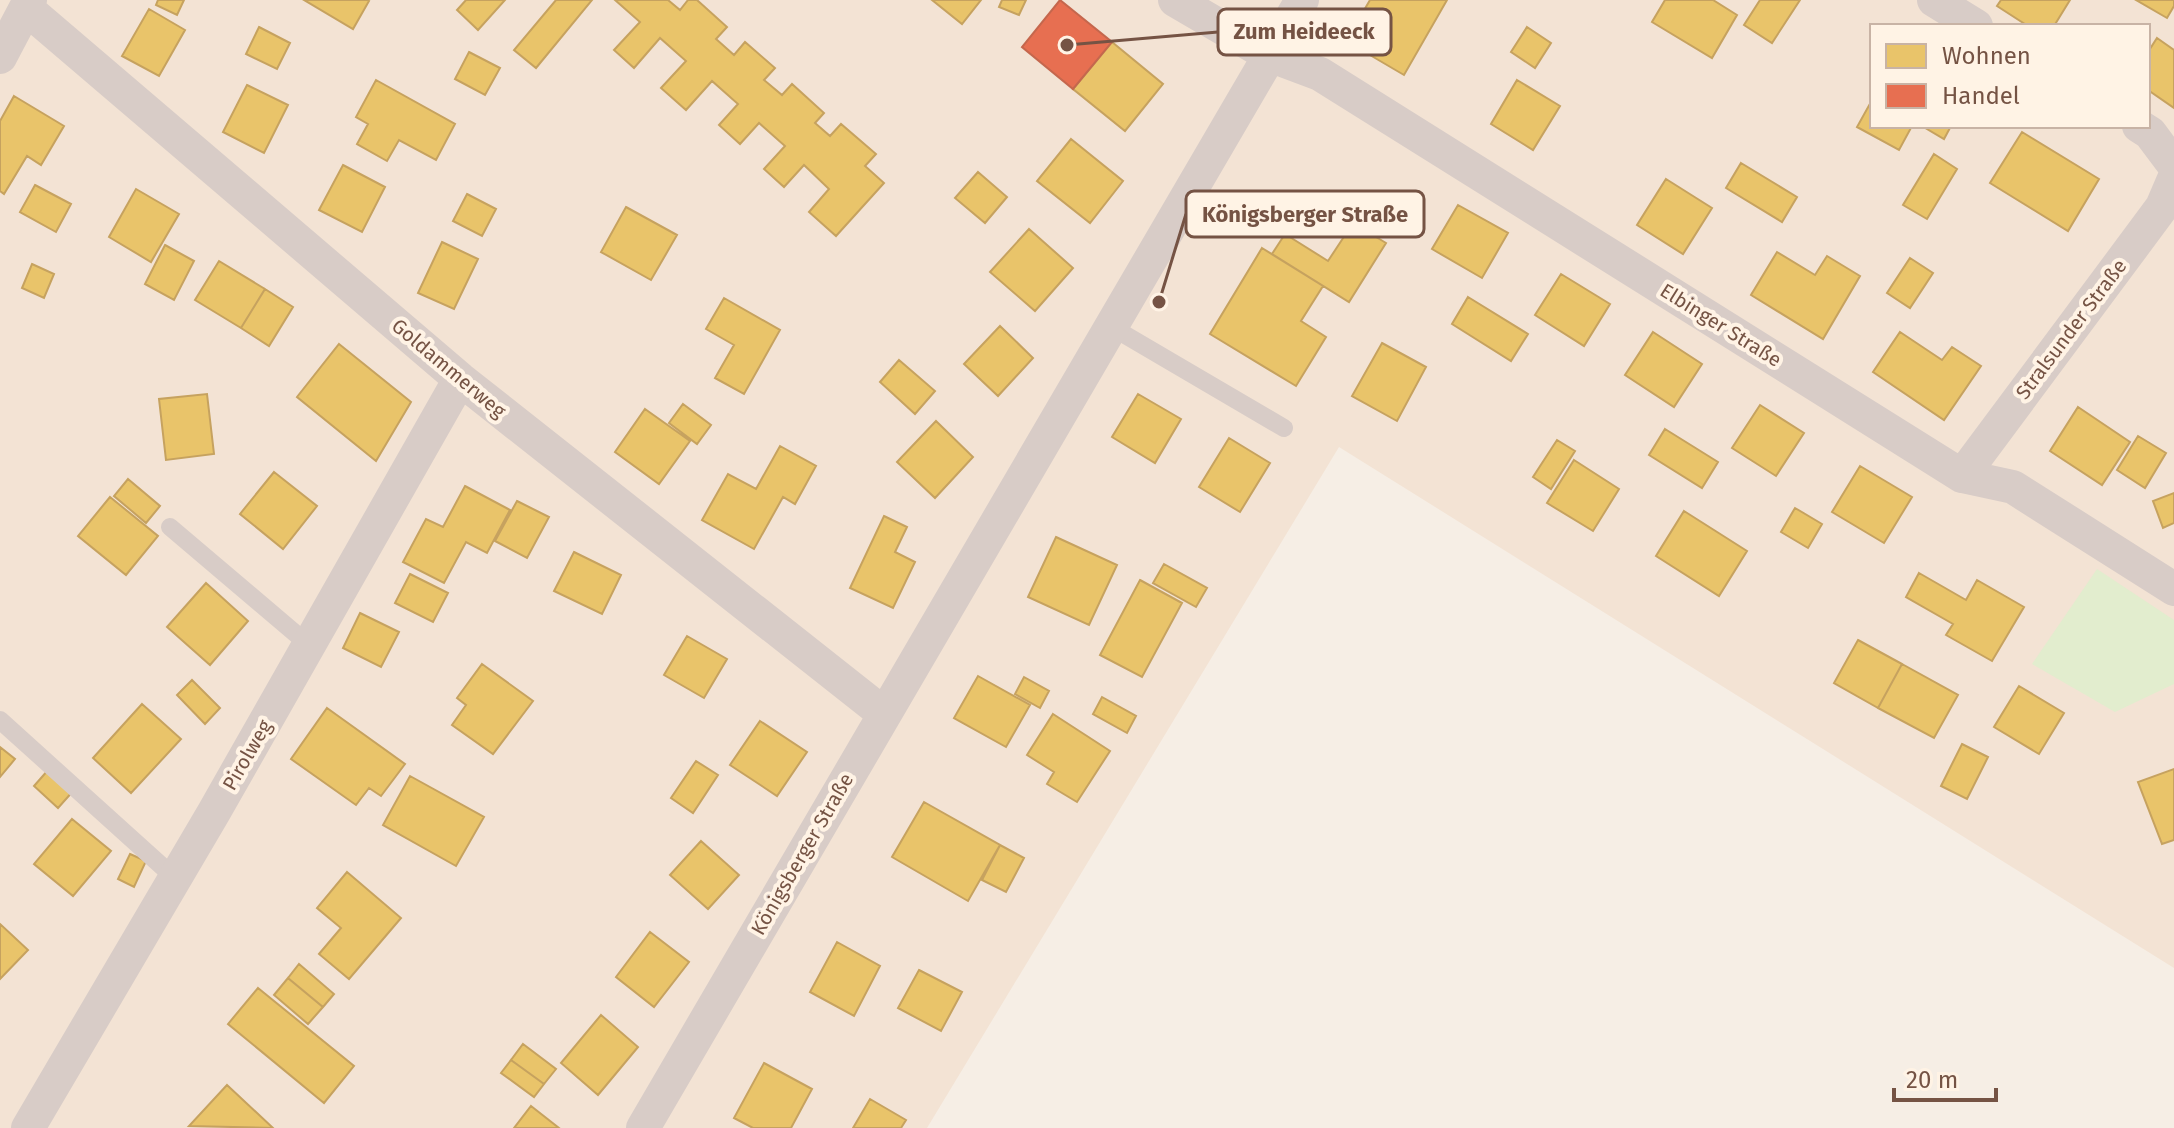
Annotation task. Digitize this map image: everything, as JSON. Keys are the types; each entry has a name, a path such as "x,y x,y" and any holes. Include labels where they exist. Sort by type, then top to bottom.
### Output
{"street":[{"name":"Elbinger Straße","path":"1175,0 1269,55 1320,74 1962,476 2013,487 2174,589"},
{"name":"Königsberger Straße","path":"643,1128 1302,0"},
{"path":"1934,0 1973,24"},
{"path":"0,57 29,5"},
{"name":"Goldammerweg","path":"29,5 460,379 883,713"},
{"path":"2142,128 2150,133 2174,165"},
{"name":"Stralsunder Straße","path":"1962,476 2162,207 2174,179"},
{"name":"Pirolweg","path":"28,1128 175,878 460,379"}],"lane":[{"path":"1110,326 1284,428"},
{"path":"170,527 309,645"},
{"path":"0,720 175,878"}],"shaded area":[{"path":"0,0 2174,0 2174,968 1339,447 927,1128 0,1128"}],"green space":[{"path":"2097,569 2174,620 2174,684 2115,712 2032,664"}],"building: Wohnen":[{"path":"158,0 184,0 177,15 156,5"},
{"path":"304,0 367,0 369,1 353,29"},
{"path":"466,0 505,0 478,30 457,10"},
{"path":"556,0 592,0 536,68 514,50"},
{"path":"615,0 668,0 680,10 688,0 697,0 727,27 716,39 734,55 745,42 775,68 764,80 782,95 792,84 824,113 815,123 830,136 841,124 876,154 865,166 884,183 836,236 809,212 829,189 804,165 784,187 764,169 785,146 759,123 740,144 719,125 738,104 712,81 686,110 661,88 686,61 660,38 634,68 614,50 640,22"},
{"path":"932,0 981,0 962,24"},
{"path":"1002,0 1026,0 1019,15 999,7"},
{"path":"1370,0 1447,0 1404,75 1346,41"},
{"path":"1665,0 1713,0 1737,15 1712,58 1652,22"},
{"path":"1760,0 1800,0 1772,43 1744,25"},
{"path":"2001,0 2070,0 2055,24 2025,24 1997,6"},
{"path":"2136,0 2174,0 2174,6 2167,18"},
{"path":"149,9 185,30 159,76 122,56"},
{"path":"259,27 290,43 277,69 246,54"},
{"path":"1527,27 1551,43 1535,68 1511,52"},
{"path":"2157,38 2174,50 2174,108 2150,91 2150,49"},
{"path":"1112,42 1163,84 1125,131 1073,89"},
{"path":"469,52 500,68 485,95 455,79"},
{"path":"376,80 455,124 436,160 399,140 387,161 357,144 368,124 356,117"},
{"path":"1517,80 1560,106 1533,150 1491,124"},
{"path":"247,85 288,105 264,153 223,132"},
{"path":"14,96 64,126 41,165 27,156 4,194 0,191 0,121"},
{"path":"1870,104 1870,128 1911,128 1899,150 1857,127"},
{"path":"1925,128 1950,128 1944,139"},
{"path":"2022,132 2099,179 2068,231 1990,183"},
{"path":"1071,139 1123,181 1090,223 1037,181"},
{"path":"1934,154 1957,169 1927,219 1903,205"},
{"path":"1741,163 1797,197 1782,222 1726,188"},
{"path":"343,165 385,187 362,232 319,210"},
{"path":"978,172 1007,197 985,223 955,198"},
{"path":"1666,179 1712,208 1683,254 1637,225"},
{"path":"35,185 71,204 56,232 20,212"},
{"path":"136,189 179,214 151,262 109,237"},
{"path":"467,194 496,209 482,236 453,221"},
{"path":"1458,205 1508,233 1482,278 1432,249"},
{"path":"626,207 677,235 651,280 601,252"},
{"path":"1353,223 1386,243 1349,302 1272,254 1285,234 1328,261"},
{"path":"1029,229 1073,268 1035,311 990,272"},
{"path":"442,242 478,259 454,309 418,293"},
{"path":"165,245 194,261 174,300 145,284"},
{"path":"1262,248 1323,286 1301,321 1326,337 1296,386 1210,334"},
{"path":"1777,252 1815,275 1827,256 1860,276 1823,339 1751,295"},
{"path":"1910,258 1933,273 1910,308 1887,293"},
{"path":"219,261 265,289 241,328 195,300"},
{"path":"32,264 54,274 44,298 22,288"},
{"path":"1561,274 1610,304 1584,346 1535,315"},
{"path":"265,289 293,307 269,346 241,328"},
{"path":"1468,297 1528,334 1511,361 1452,324"},
{"path":"724,298 780,330 744,394 715,378 734,345 706,329"},
{"path":"1000,326 1033,358 998,396 964,364"},
{"path":"1653,332 1702,364 1674,407 1625,375"},
{"path":"1900,332 1942,360 1952,347 1981,366 1944,420 1873,372"},
{"path":"1382,343 1426,367 1397,421 1352,396"},
{"path":"339,344 411,402 376,461 297,397"},
{"path":"899,360 935,391 915,414 880,382"},
{"path":"207,394 214,454 166,460 159,399"},
{"path":"1138,394 1181,419 1155,463 1112,437"},
{"path":"683,404 711,425 697,444 669,423"},
{"path":"1760,405 1804,433 1776,476 1732,448"},
{"path":"2078,407 2130,442 2102,485 2050,451"},
{"path":"645,409 690,441 659,484 615,452"},
{"path":"936,421 973,457 935,498 897,462"},
{"path":"1665,429 1718,462 1702,488 1649,455"},
{"path":"2138,436 2166,453 2145,488 2117,470"},
{"path":"1229,438 1270,463 1240,512 1199,487"},
{"path":"1557,440 1575,451 1551,489 1533,477"},
{"path":"780,446 816,466 795,504 783,497 754,549 702,520 728,474 756,489"},
{"path":"1574,460 1619,489 1593,531 1547,503"},
{"path":"1860,466 1912,497 1884,543 1832,512"},
{"path":"274,472 317,506 283,549 240,514"},
{"path":"128,479 160,506 146,523 114,496"},
{"path":"465,486 510,510 487,553 466,542 444,583 403,562 426,519 443,527"},
{"path":"2174,493 2174,523 2163,528 2153,501"},
{"path":"110,497 158,536 126,575 78,536"},
{"path":"517,501 549,517 527,558 495,541"},
{"path":"1795,508 1822,524 1808,548 1781,532"},
{"path":"1684,511 1747,551 1719,596 1656,556"},
{"path":"884,516 907,527 895,552 915,562 893,608 850,588"},
{"path":"1056,537 1117,565 1089,625 1028,597"},
{"path":"574,552 621,575 602,614 554,591"},
{"path":"1164,564 1207,588 1196,607 1153,583"},
{"path":"1919,573 1966,600 1977,580 2024,607 1992,661 1946,635 1953,624 1906,597"},
{"path":"410,574 448,593 433,622 395,603"},
{"path":"1140,580 1182,603 1142,677 1100,655"},
{"path":"206,583 248,621 210,665 167,627"},
{"path":"360,613 399,632 381,667 343,648"},
{"path":"687,636 727,659 704,698 664,675"},
{"path":"1858,640 1902,664 1878,708 1834,683"},
{"path":"482,664 533,701 493,754 452,725 466,705 457,698"},
{"path":"1902,664 1958,695 1934,738 1878,708"},
{"path":"978,676 1030,705 1006,747 954,718"},
{"path":"1024,677 1049,691 1040,708 1015,694"},
{"path":"192,680 220,708 205,724 177,695"},
{"path":"2019,686 2064,713 2039,754 1994,727"},
{"path":"1102,697 1136,716 1127,733 1093,714"},
{"path":"142,704 181,739 131,793 93,758"},
{"path":"327,708 405,764 381,796 369,788 356,805 291,759"},
{"path":"1053,714 1110,751 1077,802 1047,784 1054,772 1027,755"},
{"path":"760,721 807,752 777,796 730,765"},
{"path":"1962,744 1988,757 1967,799 1941,786"},
{"path":"0,747 15,759 0,777"},
{"path":"696,761 718,775 693,813 671,798"},
{"path":"49,769 74,790 58,808 34,786"},
{"path":"2174,769 2174,840 2162,844 2138,782"},
{"path":"410,776 484,817 456,866 383,825"},
{"path":"924,802 1000,845 968,901 892,857"},
{"path":"72,819 111,851 73,896 34,864"},
{"path":"701,841 739,875 708,909 670,875"},
{"path":"1000,845 1024,858 1006,892 982,880"},
{"path":"130,854 146,861 134,887 118,879"},
{"path":"347,872 401,918 349,979 319,954 341,928 317,908"},
{"path":"0,924 28,950 0,979"},
{"path":"650,932 689,962 654,1007 616,977"},
{"path":"837,942 880,966 854,1016 810,992"},
{"path":"299,964 334,994 323,1007 288,978"},
{"path":"919,970 962,992 941,1031 898,1008"},
{"path":"288,978 323,1007 308,1024 274,995"},
{"path":"258,988 354,1066 324,1103 228,1024"},
{"path":"601,1015 638,1047 598,1095 561,1063"},
{"path":"523,1044 556,1069 544,1084 511,1060"},
{"path":"511,1060 544,1084 534,1097 501,1073"},
{"path":"764,1063 812,1089 791,1128 753,1128 734,1118"},
{"path":"227,1085 273,1128 189,1126"},
{"path":"870,1099 906,1120 901,1128 853,1128"},
{"path":"531,1106 559,1128 514,1128"}],"building: Handel":[{"path":"1060,0 1112,42 1073,89 1022,47"}],"place":[{"name":"Zum Heideeck","path":"1067,45"},
{"name":"Königsberger Straße","path":"1159,302"}]}
